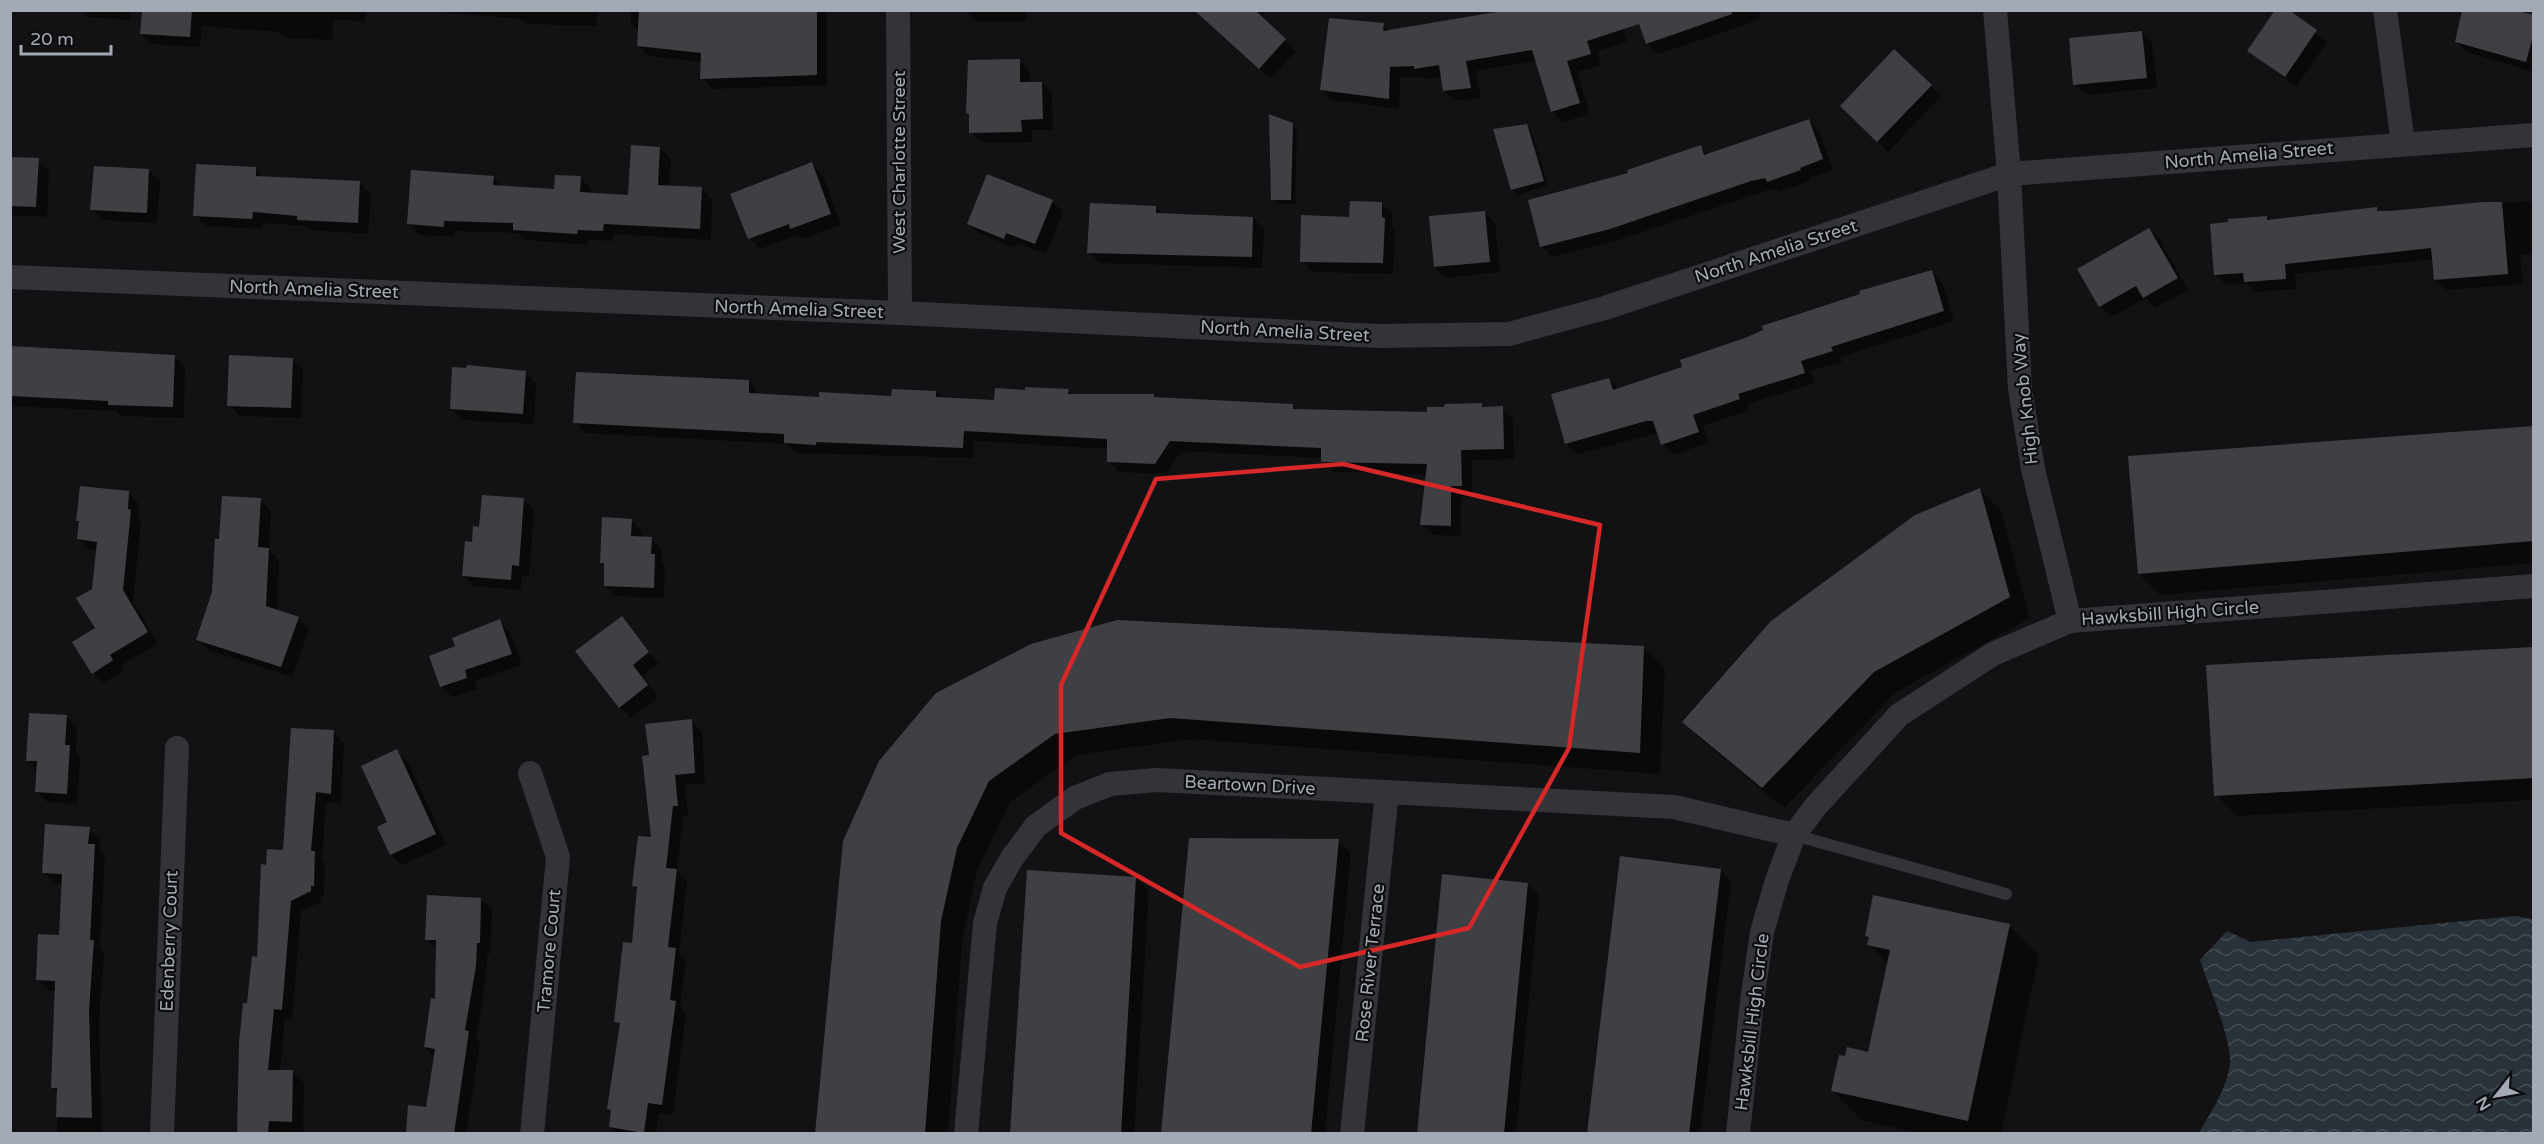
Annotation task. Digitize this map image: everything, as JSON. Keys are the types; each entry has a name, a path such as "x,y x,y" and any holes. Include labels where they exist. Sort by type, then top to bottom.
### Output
{"street":[{"name":"West Charlotte Street","path":"898,10 900,313"},
{"name":"High Knob Way","path":"1995,10 2009,174 2020,389 2033,469 2070,621"},
{"path":"2385,10 2403,143"},
{"name":"North Amelia Street","path":"10,277 900,313 1379,336 1509,334 1605,308 2009,174 2534,135"},
{"name":"Hawksbill High Circle","path":"1738,1134 1762,932 1777,880 1794,835 1816,806 1899,715 1993,654 2070,621 2534,586"},
{"name":"Edenberry Court","path":"162,1134 177,748"},
{"name":"Tramore Court","path":"530,773 558,857 532,1134"},
{"name":"Beartown Drive","path":"966,1134 985,923 995,888 1012,858 1036,826 1075,798 1110,784 1157,780 1674,807 1794,835"},
{"name":"Rose River Terrace","path":"1352,1134 1387,792"}],"lane":[{"path":"1794,835 2006,894"}],"highlighted area":[{"path":"1343,464 1600,525 1569,748 1469,928 1300,967 1061,833 1061,685 1156,479"}],"water":[{"path":"2515,916 2533,919 2533,1133 2199,1133 2226,1081 2230,1062 2227,1039 2200,960 2227,931 2251,942"}],"building":[{"path":"142,10 192,10 190,37 140,34"},
{"path":"639,10 817,10 817,75 700,79 701,53 637,46"},
{"path":"1194,10 1255,10 1286,39 1259,69"},
{"path":"1508,10 1732,10 1732,14 1646,44 1639,24 1587,41 1591,54 1567,61 1580,103 1551,112 1532,50 1466,61 1471,88 1443,91 1439,65 1414,69 1414,66 1390,67 1389,99 1320,90 1329,18 1384,23 1383,31"},
{"path":"2275,10 2289,10 2317,30 2285,77 2247,51"},
{"path":"2462,10 2514,10 2534,15 2534,32 2526,62 2455,42"},
{"path":"2142,31 2147,78 2073,85 2069,38"},
{"path":"1894,49 1932,85 1877,142 1840,106"},
{"path":"1020,59 1020,82 1042,82 1043,119 1021,120 1022,132 969,133 969,114 966,113 968,60"},
{"path":"1269,114 1293,123 1291,200 1271,200"},
{"path":"1809,119 1823,159 1800,168 1801,170 1767,182 1765,178 1751,181 1610,229 1540,247 1528,200 1628,173 1627,170 1701,145 1704,155"},
{"path":"1527,124 1544,181 1511,190 1493,129"},
{"path":"631,145 660,147 658,185 702,187 700,229 604,224 603,231 578,230 577,234 513,230 513,223 444,221 444,227 407,224 411,170 494,176 493,185 554,189 555,175 581,176 580,192 628,195"},
{"path":"10,157 39,158 36,207 10,206"},
{"path":"812,162 831,214 790,229 789,224 748,239 730,194"},
{"path":"196,164 256,167 256,176 360,181 358,223 297,220 297,216 253,212 252,219 193,216"},
{"path":"94,166 149,169 147,213 90,210"},
{"path":"987,174 1053,200 1035,244 1006,233 1004,239 967,224"},
{"path":"1350,201 1382,202 1382,217 1385,218 1383,263 1300,262 1301,215 1349,217"},
{"path":"2502,202 2508,274 2434,280 2431,248 2285,264 2286,279 2244,282 2243,273 2214,275 2210,224 2228,222 2228,219 2267,216 2267,220 2377,207 2377,211 2390,211"},
{"path":"1090,203 1156,206 1156,213 1253,217 1252,257 1087,253"},
{"path":"1485,211 1490,262 1434,267 1429,216"},
{"path":"2149,228 2178,278 2143,298 2136,286 2099,307 2077,269"},
{"path":"1932,270 1944,311 1831,347 1833,351 1801,361 1805,373 1738,394 1740,399 1693,415 1699,432 1661,445 1653,421 1646,421 1565,444 1551,394 1609,378 1613,390 1682,367 1680,360 1745,338 1763,330 1762,326 1860,294 1859,291"},
{"path":"10,346 175,355 173,407 108,405 108,401 10,396"},
{"path":"229,355 293,358 291,408 227,406"},
{"path":"467,365 526,371 523,414 450,409 452,367 466,368"},
{"path":"576,372 749,380 749,393 819,397 819,392 891,396 892,389 936,391 936,397 994,400 995,388 1025,390 1025,387 1069,389 1068,394 1154,394 1154,397 1293,404 1293,409 1427,412 1427,407 1444,407 1445,404 1482,403 1482,407 1503,406 1504,449 1461,450 1462,486 1451,486 1451,526 1420,525 1427,464 1321,462 1321,448 1170,441 1155,464 1107,462 1107,439 964,431 963,448 816,442 816,445 784,443 784,434 573,423"},
{"path":"2534,426 2534,541 2138,574 2128,456"},
{"path":"80,486 129,491 128,509 131,510 123,590 148,632 110,655 113,660 92,674 72,642 95,628 76,598 92,589 97,542 77,539 79,521 76,521"},
{"path":"1980,488 2010,597 1874,672 1762,788 1682,722 1771,621 1915,515"},
{"path":"482,495 524,498 519,566 512,565 511,580 462,576 465,541 472,542 473,526 479,527"},
{"path":"222,496 261,498 258,547 269,548 266,606 299,617 281,667 196,640 212,592 215,539 219,539"},
{"path":"602,517 632,519 631,536 652,537 651,554 655,554 654,588 604,586 604,563 600,563"},
{"path":"622,616 649,652 633,665 648,685 619,708 575,651"},
{"path":"500,619 512,654 465,670 467,678 440,687 429,656 455,646 452,638"},
{"path":"1117,620 1644,646 1640,753 1170,718 1055,734 989,781 957,848 941,921 925,1134 815,1134 843,841 879,761 936,693 1031,644"},
{"path":"2534,647 2534,778 2214,796 2206,665"},
{"path":"29,713 67,715 65,745 70,745 67,794 35,792 37,761 26,761"},
{"path":"692,719 695,773 675,775 678,806 673,806 666,868 677,869 668,947 676,948 670,1000 676,1001 662,1105 648,1103 644,1133 609,1127 611,1110 607,1109 620,1023 614,1022 623,942 632,943 637,887 632,886 638,836 651,837 642,756 649,755 645,724"},
{"path":"291,728 334,730 331,794 316,792 311,851 315,851 314,886 311,886 311,891 291,901 282,1010 274,1009 268,1070 293,1070 292,1122 269,1121 268,1134 237,1134 239,1043 243,1003 247,1003 252,956 257,957 261,864 266,865 267,849 283,850"},
{"path":"397,749 436,834 390,855 377,827 387,822 361,766"},
{"path":"45,824 90,827 88,844 95,844 90,940 94,940 89,1010 92,1118 56,1117 57,1088 51,1088 55,981 36,980 38,934 59,935 62,874 42,873"},
{"path":"1189,838 1339,839 1311,1134 1161,1134"},
{"path":"1620,856 1721,869 1689,1134 1587,1134"},
{"path":"1027,870 1136,877 1121,1134 1010,1134"},
{"path":"1442,874 1528,883 1504,1134 1417,1134"},
{"path":"427,895 481,898 480,943 477,943 476,966 465,1030 469,1031 454,1134 406,1134 408,1105 426,1107 435,1049 424,1047 431,998 435,999 436,940 425,940"},
{"path":"1873,895 2010,924 1968,1121 1831,1091 1839,1055 1845,1056 1847,1047 1868,1052 1890,950 1867,945 1869,937 1865,936"}]}
